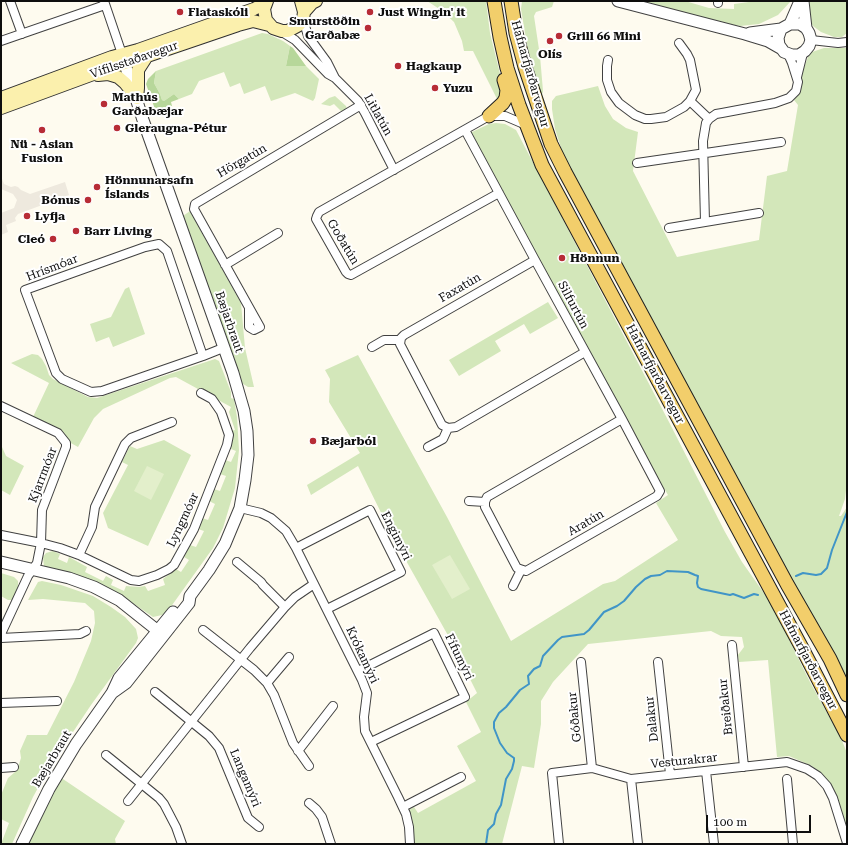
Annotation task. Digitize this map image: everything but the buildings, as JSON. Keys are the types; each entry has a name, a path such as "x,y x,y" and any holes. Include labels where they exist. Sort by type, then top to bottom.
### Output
{"main road":[{"path":"282,31 294,29 299,25 302,11 316,1"},
{"name":"Hafnarfjarðarvegur","path":"511,1 516,33 525,66 543,122 561,165 786,584 830,659 847,695"},
{"path":"516,33 519,1"},
{"name":"Vífilsstaðavegur","path":"266,2 264,14 269,25"},
{"name":"Vífilsstaðavegur","path":"1,108 90,76 138,50 254,9 266,2"},
{"name":"Hafnarfjarðarvegur","path":"493,3 507,68 526,125 542,165 800,643 847,735"},
{"name":"Vífilsstaðavegur","path":"1,98 112,57 123,59 147,56 246,22 259,22 282,31"},
{"path":"489,116 503,103 507,94 499,65 498,55 500,37"},
{"path":"137,98 138,70 147,56"},
{"path":"90,76 108,74 118,77 137,98"}],"street":[{"path":"10,1 22,34"},
{"path":"618,1 768,41 785,52 795,55 802,53 809,46 811,40 806,28 803,1"},
{"path":"797,78 778,40 800,1"},
{"path":"1,41 105,3 123,59"},
{"name":"Litlatún","path":"302,11 308,36 327,62 335,78"},
{"path":"745,34 800,24 806,28"},
{"name":"Litlatún","path":"282,31 295,40 328,74 335,78 353,95 361,106 394,170"},
{"path":"811,40 838,43 847,42"},
{"path":"608,60 607,80 611,92 619,103 640,117 651,119 666,117 678,111 690,101 696,90 690,60 684,48 679,43"},
{"path":"705,222 703,153 706,123 716,114 775,103 789,98 798,87 797,78 802,53"},
{"name":"Bæjarbraut","path":"22,844 58,773 76,744 112,693 119,678 161,633 183,599 190,596 226,544 240,508 248,455 247,431 238,390 123,59"},
{"path":"690,101 709,119"},
{"name":"Hörgatún","path":"249,308 194,209 195,204 361,106"},
{"path":"489,116 506,116 526,125"},
{"name":"Goðatún","path":"489,116 319,212 317,216 318,224 348,274 354,274 499,193"},
{"name":"Silfurtún","path":"465,130 660,491"},
{"path":"637,163 781,142"},
{"path":"669,228 759,213"},
{"path":"225,265 278,233"},
{"name":"Hrísmóar","path":"203,356 167,251 159,244 145,247 25,290 56,374 91,392 102,391 203,356 224,348"},
{"name":"Faxatún","path":"400,340 404,335 535,260"},
{"path":"372,347 384,340 400,340 402,347 442,425 448,428 456,428 585,352"},
{"name":"Lyngmóar","path":"41,543 79,555 135,581 169,570 174,565 194,529 229,438 228,430 219,407 212,399 201,393"},
{"name":"Kjarrmóar","path":"1,406 58,434 66,442 66,447 42,510 41,543 37,563 28,576 1,635"},
{"path":"513,586 521,570 517,568 485,507 484,502 488,496 622,420"},
{"path":"79,555 92,527 95,506 125,444 131,438 172,422"},
{"path":"428,447 443,439 448,428"},
{"name":"Aratún","path":"521,570 526,571 657,496 660,491"},
{"path":"469,500 484,502"},
{"name":"Krókamýri","path":"240,508 261,513 271,518 286,531 327,609 366,689 367,698 364,717 365,731 403,807 409,827 410,844"},
{"name":"Engimýri","path":"296,548 370,510 401,572 327,609"},
{"path":"1,535 41,543"},
{"path":"1,562 69,578 94,587 119,600 161,633"},
{"path":"237,562 262,582 263,585 285,607"},
{"path":"128,801 285,607 299,594 314,584"},
{"path":"203,630 254,670 267,684 274,695 293,743 309,766"},
{"path":"1,635 80,634 86,631"},
{"name":"Fífumýri","path":"358,672 434,633 465,697 371,742"},
{"name":"Breiðakur","path":"732,646 744,767"},
{"path":"267,684 289,657"},
{"name":"Góðakur","path":"581,662 592,768"},
{"name":"Dalakur","path":"658,662 670,774"},
{"name":"Langamýri","path":"155,692 209,736 219,748 232,776 248,818 259,827"},
{"path":"1,703 57,701"},
{"path":"298,751 334,706"},
{"path":"106,755 153,792 164,804 176,827 182,844"},
{"name":"Vesturakrar","path":"559,844 552,773 592,768 631,779 787,762 804,767 818,776 826,786 833,798 847,843"},
{"path":"1,768 14,767"},
{"path":"706,771 714,844"},
{"path":"403,807 461,777"},
{"path":"631,779 638,844"},
{"path":"787,779 793,844"},
{"path":"309,803 316,809 322,818 331,844"}],"green space":[{"path":"427,1 486,1 490,33 504,90 500,99 497,99 473,51 464,51 462,41 454,22 441,10"},
{"path":"522,1 554,1 552,7 536,12 534,16 540,56 543,91 542,95 527,45 521,9"},
{"path":"641,1 685,1 709,8 734,9 734,4 749,1 791,1 778,15 759,24 740,26 691,16"},
{"path":"805,1 847,1 847,33 842,37 834,37 821,32 813,26 808,18"},
{"path":"262,33 268,34 290,46 286,66 306,66 319,79 313,101 295,93 271,101 265,86 244,94 240,83 230,87 224,72 199,81 192,94 179,99 174,94 164,101 162,100 154,83 156,71"},
{"path":"290,46 293,48 306,66 286,66"},
{"path":"824,48 847,48 847,482 845,499 839,516 841,516 847,507 847,685 564,157 555,129 552,109 552,101 556,96 598,86 605,106 613,119 626,128 638,132 633,171 677,257 759,240 767,176 787,171 798,105 794,100 800,89 802,73 808,57 812,52"},
{"path":"156,71 154,83 162,100 164,101 174,94 179,99 171,102 172,106 156,112 146,84 148,79"},
{"path":"335,96 346,106 347,109 344,114 334,104 330,106 321,104 329,98"},
{"path":"489,124 505,124 516,130 725,532 742,562 771,603 810,682 841,738 847,753 847,831 823,775 812,766 789,756 777,757 768,660 739,662 738,655 744,647 742,637 721,636 711,631 588,644 553,682 541,701 541,724 534,768 522,766 502,844 414,844 407,811 414,807 418,813 476,781 457,746 481,732 466,702 477,693 450,639 395,541 358,466 311,495 307,485 360,453 329,402 330,379 325,370 358,355 447,517 511,641 603,584 615,581 678,540 656,503 668,495 631,433 470,133"},
{"path":"190,211 241,303 245,348 254,387 248,387 240,382 183,216"},
{"path":"129,287 145,334 113,347 109,337 96,342 90,324 111,317 125,289"},
{"path":"548,302 558,318 530,334 524,324 495,341 501,351 459,376 449,360"},
{"path":"32,354 38,355 42,359 49,375 53,379 88,397 97,398 215,359 219,361 231,392 231,398 234,399 237,417 239,450 235,488 223,528 213,548 170,608 162,615 153,617 121,595 47,569 44,566 43,557 46,553 53,551 60,554 58,559 67,563 69,557 87,567 85,572 103,581 106,576 113,580 111,585 124,591 126,586 145,586 148,591 165,585 163,579 176,569 181,572 189,560 184,557 190,545 196,547 204,531 198,529 202,518 208,520 215,504 209,501 214,489 220,491 226,476 220,474 225,460 231,462 236,451 231,449 231,431 235,430 229,412 231,407 176,377 170,378 103,409 94,418 78,447 69,442 64,433 33,417 49,383 11,363"},
{"path":"164,440 191,455 148,546 108,528 103,513 128,465 122,462 130,446 137,449"},
{"path":"2,447 6,456 24,466 10,495 1,490"},
{"path":"147,466 164,474 151,500 134,491"},
{"path":"450,555 470,589 452,599 432,565"},
{"path":"1,573 14,577 18,581 18,589 13,600 8,600 1,596"},
{"path":"42,581 61,585 93,596 125,617 136,629 138,638 49,768 33,797 12,844 1,844 9,823 1,819 1,795 8,778 18,767 21,758 20,751 27,735 47,735 74,682 91,641 95,623 94,611 85,603 43,599 28,600 38,582"},
{"path":"60,777 125,821 115,839 116,844 26,844"}],"shaded area":[{"path":"1,176 4,184 11,187 18,187 30,194 65,182 69,195 18,214 15,218 16,221 6,225 8,232 1,235 1,213 14,208 17,200 13,194 1,189"}],"waterway":[{"path":"796,576 803,573 816,575 821,574 827,568 832,550 847,512"},
{"path":"486,844 488,830 494,824 496,814 501,805 506,779 512,769 514,761 514,758 507,753 500,743 494,728 494,722 499,713 520,690 529,684 528,676 534,669 540,666 543,656 558,640 562,637 584,634 604,612 624,601 645,579 651,576 660,575 667,571 688,572 698,576 697,583 698,587 701,589 730,595 733,594 744,598 754,594 758,595"}],"place":[{"name":"Flataskóli","path":"180,12"},
{"name":"Just Wingin' it","path":"370,12"},
{"name":"Smurstöðin Garðabæ","path":"368,28"},
{"name":"Grill 66 Mini","path":"559,36"},
{"name":"Olís","path":"550,41"},
{"name":"Hagkaup","path":"398,66"},
{"name":"Yuzu","path":"435,88"},
{"name":"Mathús Garðabæjar","path":"104,104"},
{"name":"Gleraugna-Pétur","path":"117,128"},
{"name":"Nü - Asian Fusion","path":"42,130"},
{"name":"Hönnunarsafn Íslands","path":"97,187"},
{"name":"Bónus","path":"88,200"},
{"name":"Lyfja","path":"27,216"},
{"name":"Barr Living","path":"76,231"},
{"name":"Cleó","path":"53,239"},
{"name":"Hönnun","path":"562,258"},
{"name":"Bæjarból","path":"313,441"}]}
